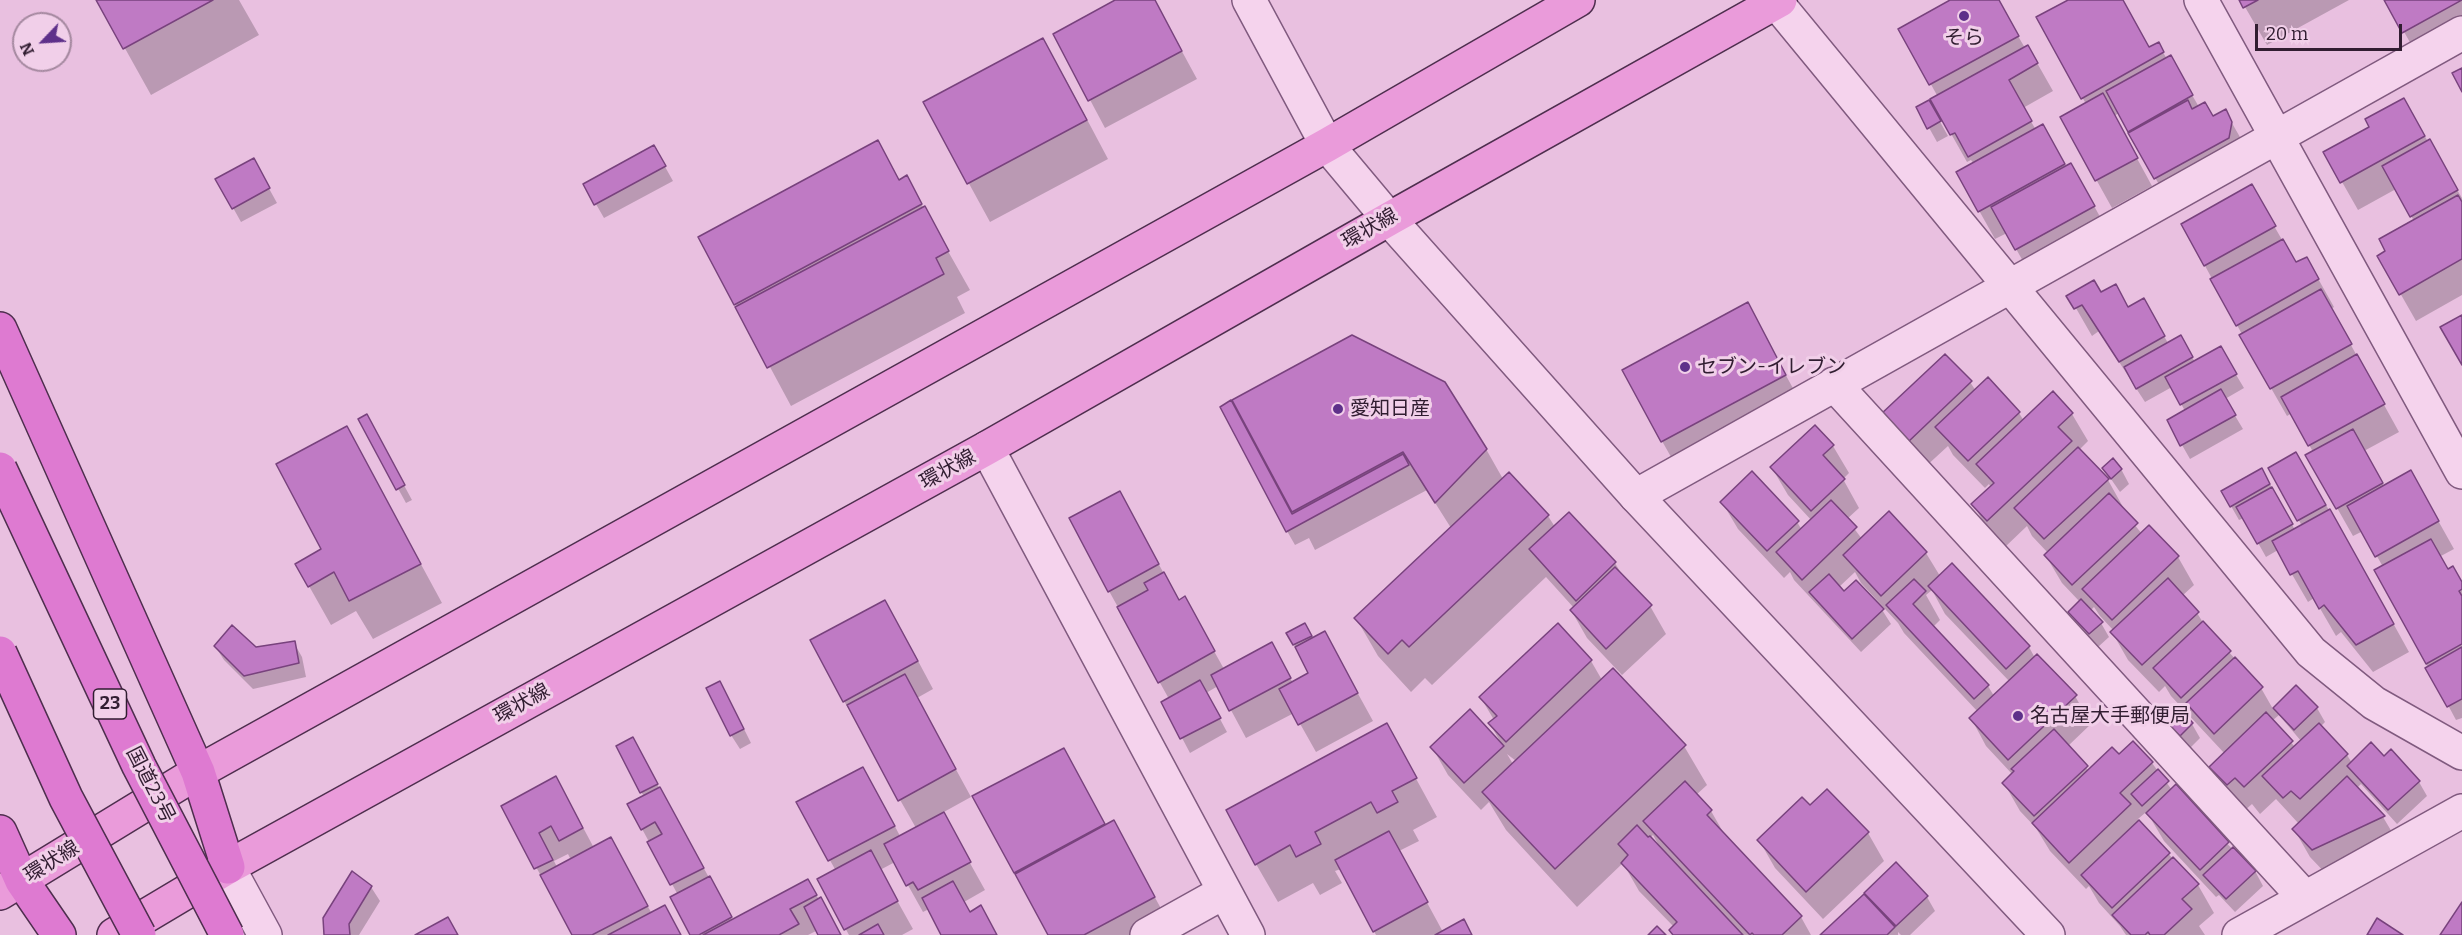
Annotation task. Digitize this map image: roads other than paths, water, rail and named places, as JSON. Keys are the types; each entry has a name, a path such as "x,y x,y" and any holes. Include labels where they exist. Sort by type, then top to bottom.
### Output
{"highway":[{"path":"0,329 198,772 228,867"},
{"name":"国道23号","path":"0,469 139,766 227,935"},
{"path":"0,652 66,798 139,935"},
{"path":"0,832 11,887 59,935"}],"main road":[{"name":"環状線","path":"11,887 198,772 1327,145 1578,0"},
{"name":"環状線","path":"114,935 228,867 987,448 1778,1"}],"street":[{"path":"1249,0 1327,145 1389,219 1636,496 2048,935"},
{"path":"2201,0 2462,472"},
{"path":"1778,1 2009,286 2311,652 2374,703 2462,753"},
{"path":"1636,496 2462,33"},
{"path":"1834,384 2305,898"},
{"path":"987,448 1248,935"},
{"path":"2238,935 2462,811"},
{"path":"228,867 265,935"},
{"path":"1147,935 1224,892"}],"place":[{"name":"そら","path":"1964,16"},
{"name":"セブン-イレブン","path":"1685,367"},
{"name":"愛知日産","path":"1338,409"},
{"name":"名古屋大手郵便局","path":"2018,716"}]}
